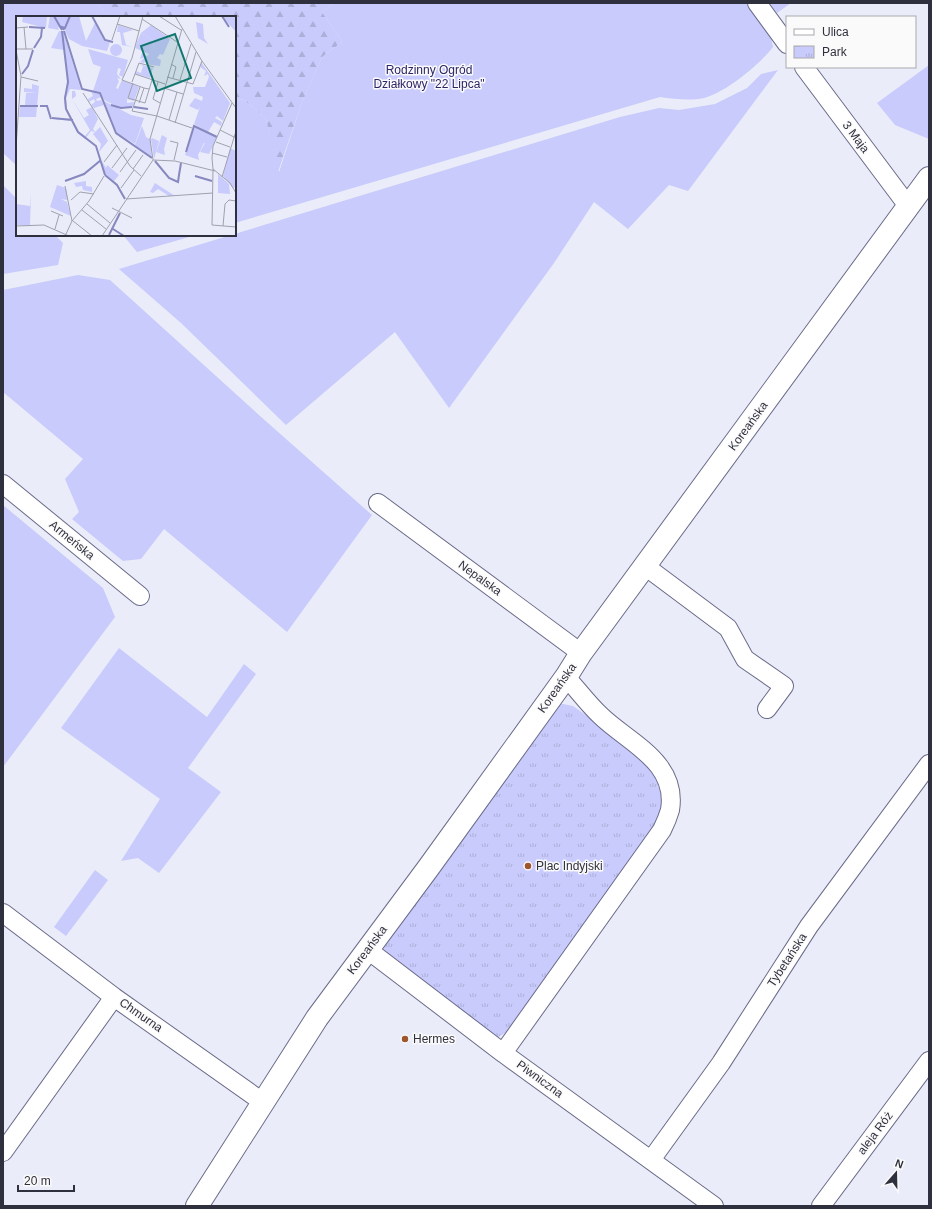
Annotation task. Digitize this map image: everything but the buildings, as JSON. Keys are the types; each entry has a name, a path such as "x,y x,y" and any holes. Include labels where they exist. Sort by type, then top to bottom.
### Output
{"street":[{"path":"757,3 786,43"},
{"name":"3 Maja","path":"805,68 908,206"},
{"name":"Koreańska","path":"197,1206 317,1018 429,868 566,677 581,653 929,178"},
{"name":"Armeńska","path":"3,484 140,596"},
{"name":"Nepalska","path":"378,503 581,653"},
{"path":"645,566 728,628 745,659 784,686 767,709"},
{"path":"503,1053 662,830 670,810 670,797 667,781 660,767 645,750 601,716 566,677"},
{"name":"Tybetańska","path":"651,1160 721,1063 809,926 929,764"},
{"path":"3,913 114,996"},
{"name":"Piwniczna","path":"368,950 503,1053 714,1206"},
{"name":"Chmurna","path":"3,1152 114,996 264,1102"},
{"name":"aleja Róż","path":"821,1206 929,1061"}],"green space":[{"path":"3,3 97,3 108,16 16,16 16,165 3,153"},
{"path":"97,3 334,3 322,12 342,42 322,57 301,105 278,172 266,119 244,100 236,99 236,16 108,16"},
{"name":"Rodzinny Ogród Działkowy \"22 Lipca\"","path":"334,3 749,3 770,33 773,47 742,77 713,95 704,98 688,100 660,97 236,223 236,99 244,100 266,119 279,172 301,105 322,57 342,42 322,12"},
{"path":"769,3 791,3 777,13"},
{"path":"929,65 929,139 895,125 877,103"},
{"path":"778,70 688,191 669,185 628,229 594,202 554,263 449,408 395,332 286,425 181,323 119,269 228,236 236,236 236,234 620,117 659,108 679,110 715,104 747,88 761,74"},
{"path":"3,185 16,198 16,236 56,236 63,243 58,265 3,274"},
{"path":"124,236 193,236 137,252"},
{"path":"78,275 110,280 372,515 287,632 164,529 141,559 123,561 72,519 79,512 65,479 83,459 3,392 3,290"},
{"path":"3,505 103,588 115,617 3,767"},
{"path":"119,648 207,717 244,664 256,674 188,768 221,792 159,873 138,858 121,861 160,799 61,728"},
{"name":"Plac Indyjski","path":"558,703 573,706 607,730 651,765 660,786 662,811 652,832 509,1031 498,1037 385,954 383,942"},
{"path":"95,870 108,880 66,936 54,927"}],"place":[{"name":"Plac Indyjski","path":"528,866"},
{"name":"Hermes","path":"405,1039"}]}
